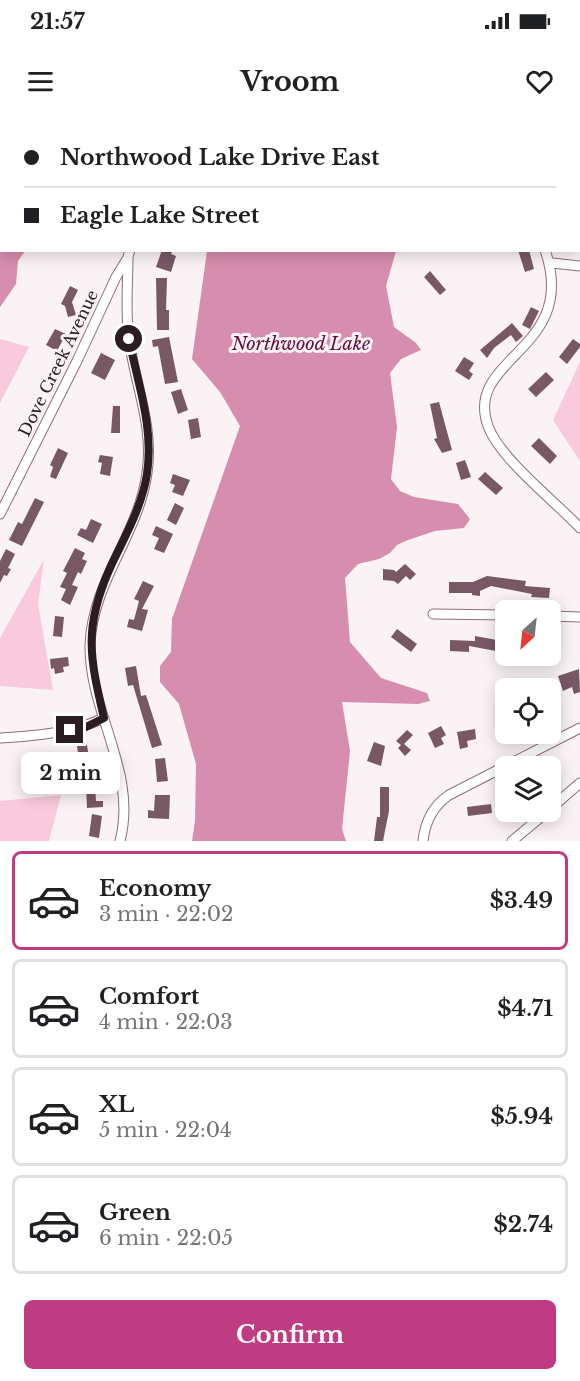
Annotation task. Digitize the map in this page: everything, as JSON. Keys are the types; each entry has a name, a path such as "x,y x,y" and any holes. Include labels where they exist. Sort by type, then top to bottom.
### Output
{"street":[{"path":"546,252 552,262 559,293 556,316"},
{"path":"120,841 123,828 124,789 91,660 92,630 100,591 143,492 149,461 148,423 129,339 129,254"},
{"name":"Dove Creek Avenue","path":"0,514 129,254"},
{"path":"552,262 580,266"},
{"path":"545,336 494,383 485,405 486,420 492,435 512,460 580,528"},
{"path":"434,614 495,615"},
{"path":"561,616 580,617"},
{"path":"0,738 86,727 104,718"},
{"path":"423,841 429,818 437,805 449,795 580,728"},
{"path":"561,800 580,783"},
{"path":"512,841 535,822"}],"shaded area":[{"path":"0,339 29,347 0,403"},
{"path":"580,362 580,461 553,420"},
{"path":"44,559 38,604 53,690 0,686 0,638"},
{"path":"61,795 49,841 0,841 0,801"}],"water":[{"path":"0,252 24,252 18,261 16,284 0,307"},
{"name":"Northwood Lake","path":"207,252 396,252 386,286 394,327 416,343 421,350 401,359 390,373 397,427 391,479 400,491 414,497 458,504 470,519 464,528 435,531 397,545 390,553 379,559 358,564 345,578 350,642 381,678 427,693 430,701 418,704 342,702 350,751 342,829 346,841 192,841 195,821 196,764 179,704 160,682 160,666 171,652 172,619 240,426 220,392 192,359"}],"building":[{"path":"161,252 172,252 171,254 176,256 171,272 156,267"},
{"path":"519,252 530,252 534,269 525,272"},
{"path":"430,271 446,290 440,295 424,277"},
{"path":"156,278 167,278 166,310 169,310 169,330 157,330"},
{"path":"70,286 78,290 72,302 76,315 68,317 65,306 61,304"},
{"path":"531,307 539,311 530,329 522,325"},
{"path":"512,323 523,336 516,342 511,335 494,348 487,358 480,350"},
{"path":"55,329 66,334 57,351 46,345"},
{"path":"169,337 178,382 165,384 158,346 153,347 152,340"},
{"path":"573,339 580,344 580,347 567,364 559,357"},
{"path":"101,353 115,360 105,380 91,373"},
{"path":"464,357 474,363 469,371 473,374 469,380 455,371"},
{"path":"546,372 554,380 536,397 528,389"},
{"path":"181,389 188,410 178,414 171,392"},
{"path":"439,402 452,450 442,453 434,439 437,438 430,404"},
{"path":"113,406 120,406 120,433 111,433"},
{"path":"198,418 201,437 191,439 188,420"},
{"path":"539,438 557,456 550,464 531,446"},
{"path":"58,448 68,453 56,479 50,477 53,467 50,465"},
{"path":"100,455 113,457 110,476 100,474 102,463 98,462"},
{"path":"465,460 471,477 461,480 456,463"},
{"path":"485,472 503,488 496,495 478,479"},
{"path":"173,474 190,480 183,496 172,492 175,485 170,483"},
{"path":"35,498 44,502 22,546 9,540 18,522 22,524"},
{"path":"175,503 184,508 176,525 167,520"},
{"path":"91,519 102,524 93,543 77,535 81,528 86,530"},
{"path":"156,526 173,534 164,553 154,549 159,538 152,535"},
{"path":"75,548 85,553 82,559 87,561 81,574 78,572 72,585 78,587 70,605 61,600 66,589 60,587 67,573 63,571"},
{"path":"6,549 15,554 8,568 11,569 0,583 0,561"},
{"path":"405,564 416,574 410,580 406,576 398,584 394,581 383,580 383,569 396,572"},
{"path":"487,576 526,581 525,586 550,588 549,598 531,597 532,594 491,586 480,591 480,596 472,595 472,593 449,593 449,582 473,582"},
{"path":"143,581 154,586 142,609 148,610 142,631 127,627 129,619 134,620 139,601 134,599"},
{"path":"55,616 64,617 62,637 53,636"},
{"path":"397,629 417,644 411,652 391,637"},
{"path":"475,636 495,640 495,651 469,646 469,652 450,651 450,640 475,641"},
{"path":"68,657 69,666 63,667 64,672 55,674 54,668 51,669 50,659"},
{"path":"136,666 141,696 146,695 162,745 152,748 133,685 128,686 125,668"},
{"path":"579,669 580,692 574,694 572,687 563,691 561,678 558,676"},
{"path":"441,726 446,735 441,738 444,744 435,748 428,733"},
{"path":"475,729 476,739 467,741 468,747 460,749 457,732"},
{"path":"407,730 413,735 404,744 411,750 405,756 398,748 401,745 396,741"},
{"path":"374,742 385,746 381,766 367,761"},
{"path":"87,745 90,765 80,767 77,746"},
{"path":"49,757 50,766 46,766 47,774 38,774 37,768 34,768 34,758"},
{"path":"165,758 168,781 157,782 155,759"},
{"path":"86,786 95,786 96,801 103,801 103,807 87,808"},
{"path":"380,787 389,787 389,811 383,841 374,841 377,817 380,817"},
{"path":"155,795 170,795 169,819 148,818 148,810 154,811"},
{"path":"491,804 492,813 468,816 467,807"},
{"path":"92,814 102,816 99,838 89,836"}],"route":[{"path":"70,730 86,727 104,718 94,682 91,660 92,630 100,591 135,514 147,477 150,446 148,423 129,339"}]}
